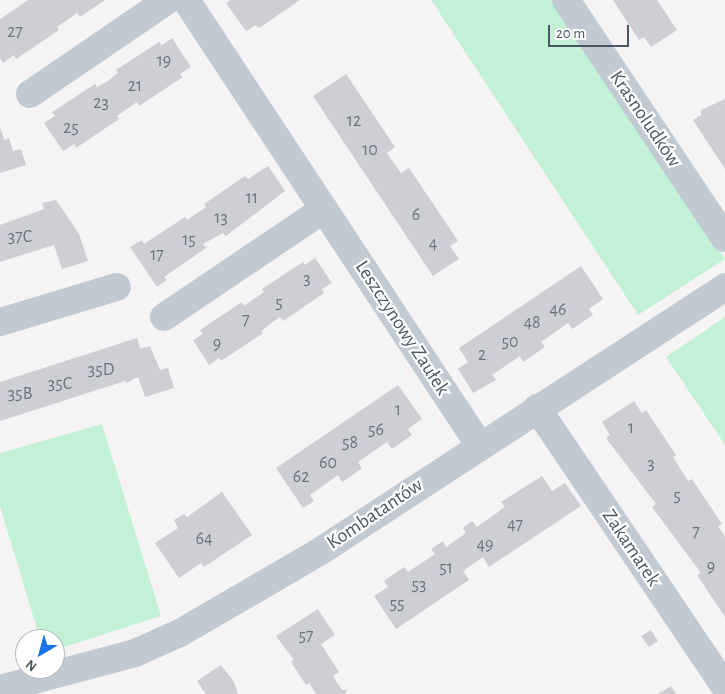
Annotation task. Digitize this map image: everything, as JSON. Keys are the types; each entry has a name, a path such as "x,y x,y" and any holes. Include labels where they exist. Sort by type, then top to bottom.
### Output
{"street":[{"path":"30,94 168,0"},
{"name":"Leszczynowy Zaułek","path":"186,0 480,446"},
{"name":"Krasnoludków","path":"566,0 725,238"},
{"path":"164,317 324,209"},
{"path":"0,322 117,287"},
{"name":"Kombatantów","path":"0,689 135,653 180,633 319,552 725,287"},
{"name":"Zakamarek","path":"537,408 725,687"}],"green space":[{"path":"431,0 553,0 725,259 638,315"},
{"path":"725,317 725,445 666,357"},
{"path":"102,424 161,616 65,647 65,629 37,629 0,506 0,453"}],"building":[{"path":"28,0 105,0 80,17 77,13 57,27 59,30 16,59 14,55 3,63 0,58 0,19"},
{"path":"231,0 300,0 259,28 256,25 246,31 226,3"},
{"path":"613,0 657,0 677,30 651,47 644,37 639,40"},
{"path":"172,38 191,67 180,74 183,77 139,106 137,102 117,116 119,119 76,148 74,144 63,151 44,123 55,116 52,112 95,84 97,87 108,81 118,73 116,70 159,42 162,45"},
{"path":"346,74 395,147 387,153 401,173 409,168 458,241 450,246 459,259 433,276 313,96"},
{"path":"725,99 725,169 693,120 701,115 701,110"},
{"path":"0,127 4,140 9,138 13,151 21,149 26,165 0,173"},
{"path":"268,166 285,191 226,236 223,233 203,244 206,248 164,277 167,280 157,287 130,247 142,240 144,244 185,217 187,220 206,207 204,204 245,176 248,179"},
{"path":"56,200 79,234 88,261 62,269 54,245 0,262 0,225 44,209 42,203"},
{"path":"315,258 332,283 322,289 324,293 283,321 280,317 261,331 263,333 221,361 219,358 209,365 193,340 203,334 200,330 242,302 244,306 264,292 262,289 303,262 305,265"},
{"path":"581,266 603,299 589,309 593,315 572,329 568,323 541,342 545,347 523,362 520,356 492,375 496,380 473,393 458,369 468,362 459,348"},
{"path":"137,338 140,349 150,346 160,370 168,368 174,388 145,397 138,377 127,383 125,381 0,421 0,382"},
{"path":"398,385 422,419 408,429 412,435 392,449 387,442 358,462 362,468 354,474 342,482 338,475 310,495 314,501 303,508 276,468"},
{"path":"634,401 642,413 646,410 676,455 673,457 688,481 692,479 722,524 718,526 725,537 725,617 697,575 701,573 652,507 656,504 606,438 610,435 602,422"},
{"path":"542,476 552,491 565,483 581,506 489,567 483,557 463,571 469,580 396,629 374,596 388,587 384,581 404,567 408,572 435,554 431,549 443,541 446,547 466,533 463,528 472,521 477,527 505,507 501,502"},
{"path":"222,492 252,535 204,567 201,563 179,578 155,543 178,528 174,520 184,514 187,517"},
{"path":"318,609 335,635 321,644 339,672 333,676 342,690 347,690 345,694 316,694 309,683 306,685 291,662 294,660 276,636"},
{"path":"651,630 658,641 649,647 641,636"},
{"path":"221,665 234,682 238,694 206,694 197,681"},
{"path":"671,686 676,694 658,694"}]}
